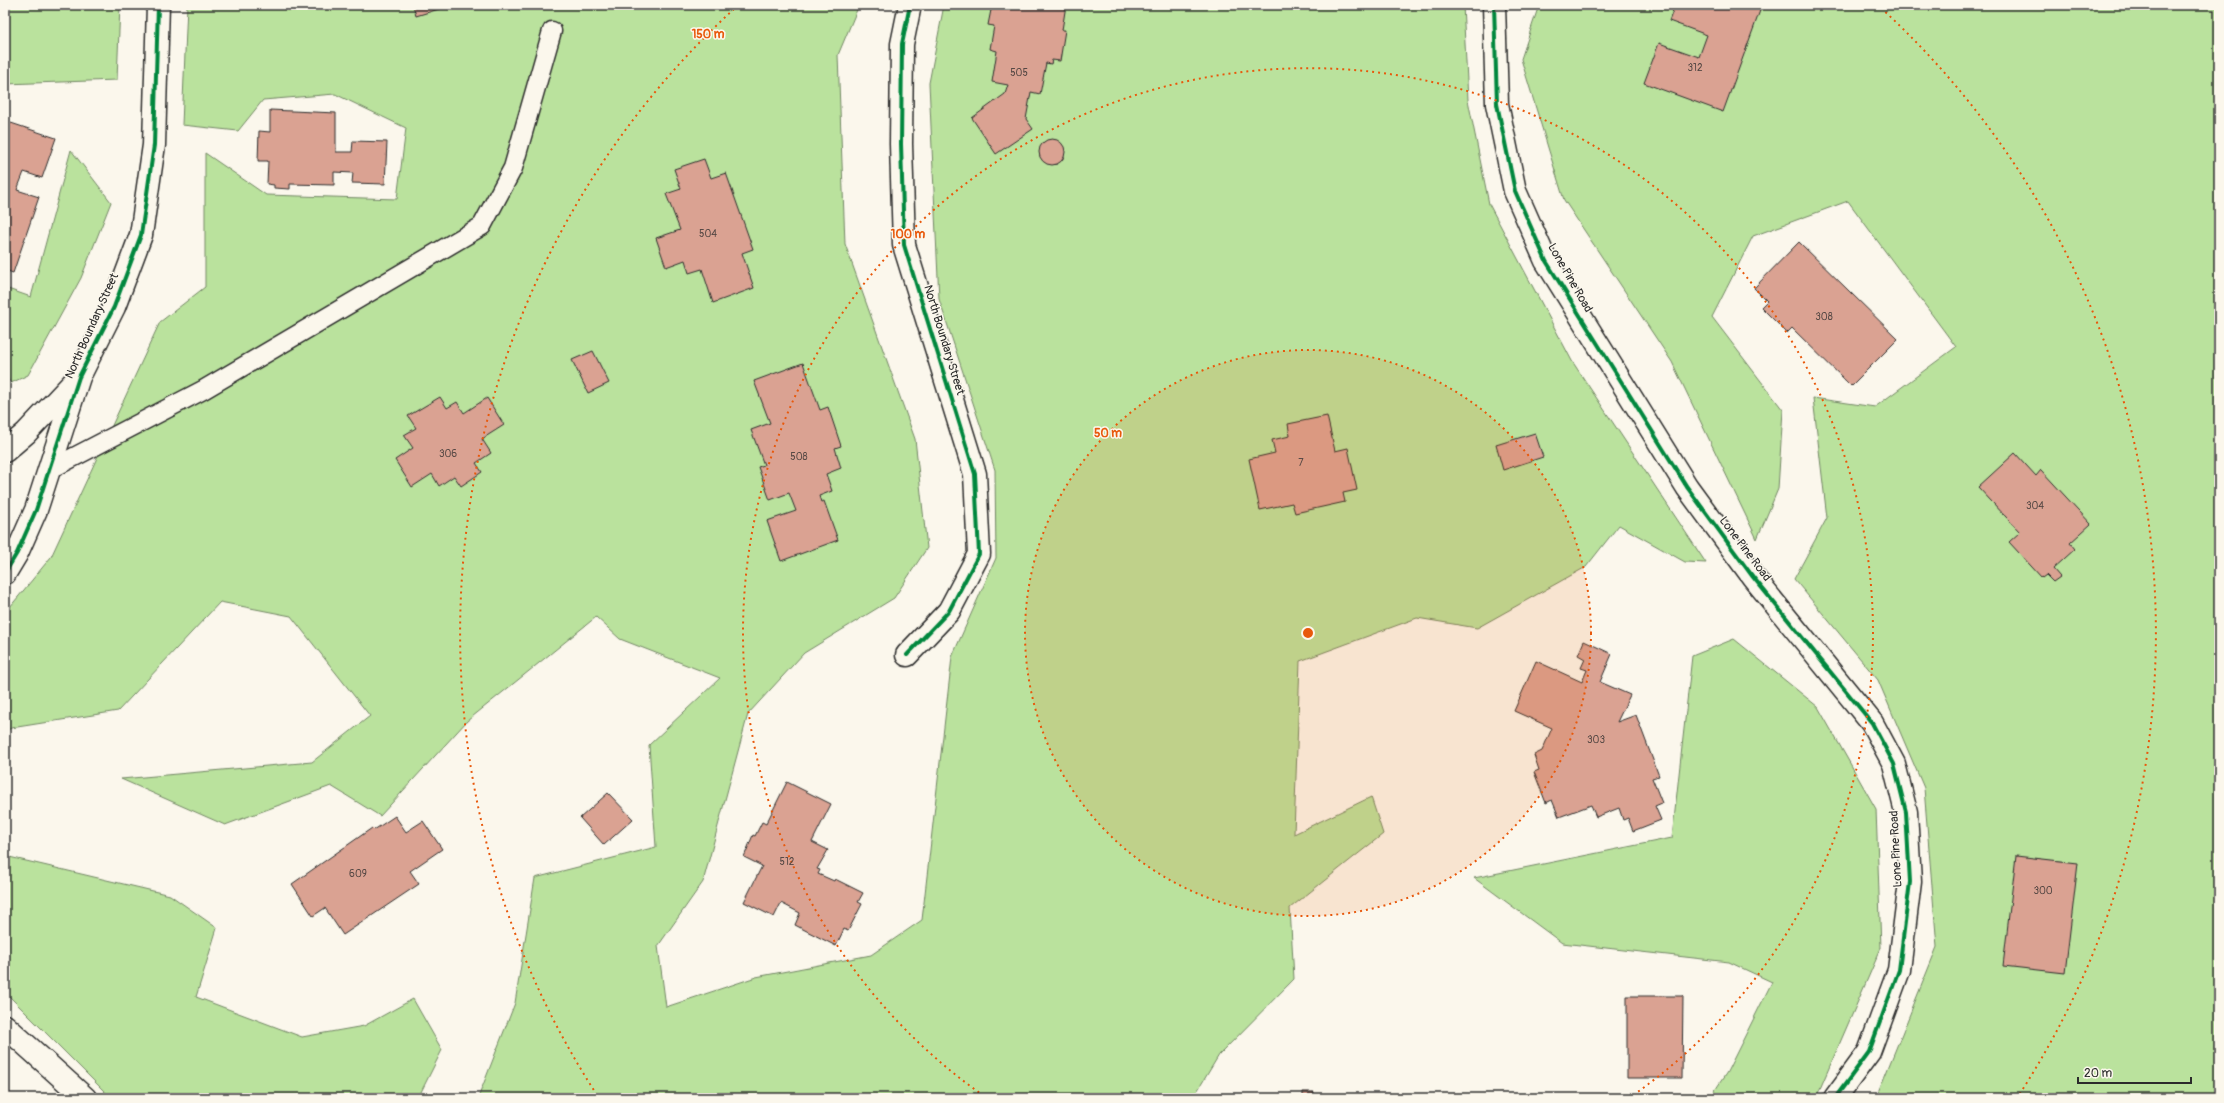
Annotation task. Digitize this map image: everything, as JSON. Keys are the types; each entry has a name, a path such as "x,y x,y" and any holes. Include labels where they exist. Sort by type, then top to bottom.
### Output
{"street":[{"name":"North Boundary Street","path":"5,573 27,533 79,377 114,307 141,235 154,145 158,5"},
{"name":"North Boundary Street","path":"907,655 950,610 979,554 976,474 904,245 900,144 902,44 910,5"},
{"name":"Lone Pine Road","path":"1494,5 1498,104 1515,191 1546,261 1687,487 1753,577 1872,722 1894,764 1906,812 1910,882 1899,970 1869,1052 1835,1098"},
{"name":"North Boundary Street","path":"5,451 26,433 79,377"},
{"path":"5,1026 85,1098"}],"lane":[{"path":"49,470 203,390 482,226 513,168 552,31"}],"green space":[{"path":"5,5 120,5 117,80 5,84"},
{"path":"187,5 859,5 838,55 845,244 915,439 927,548 894,598 804,653 748,714 703,882 658,946 666,1007 756,977 871,955 922,920 952,657 996,558 995,470 939,299 929,83 944,5 1463,5 1468,100 1489,204 1572,361 1706,563 1685,562 1619,525 1586,567 1477,628 1417,618 1300,661 1294,834 1371,797 1383,834 1290,908 1294,979 1219,1055 1193,1098 478,1098 515,1003 535,878 656,847 649,745 720,678 620,639 596,617 467,721 380,816 331,786 225,825 121,779 312,762 370,716 291,616 220,602 118,711 11,728 5,732 5,613 51,557 160,322 205,287 205,153 266,195 397,199 406,128 335,94 263,100 238,131 182,125"},
{"path":"1539,5 2219,5 2219,1098 1876,1098 1937,947 1924,788 1878,680 1794,579 1827,518 1813,398 1875,407 1956,347 1848,201 1753,236 1712,317 1783,410 1778,489 1757,539 1672,362 1564,200 1521,59"},
{"path":"71,150 111,202 81,278 28,375 11,383 5,375 5,288 31,297"},
{"path":"1734,639 1818,707 1876,809 1881,948 1816,1098 1710,1098 1727,1072 1772,982 1729,962 1562,943 1474,878 1672,838 1692,656"},
{"path":"5,856 170,895 217,928 196,997 302,1037 364,1026 413,999 442,1050 418,1098 111,1098 5,992"}],"building":[{"path":"413,5 438,5 439,9 416,16"},
{"path":"992,5 1066,5 1062,30 1065,30 1060,61 1052,60 1051,64 1046,63 1040,94 1031,92 1026,119 1033,129 996,154 972,118 1005,94 1008,85 992,82 997,51 990,49 994,26 988,25"},
{"path":"1675,5 1762,5 1723,112 1644,83 1659,43 1699,57 1707,35 1669,21"},
{"path":"270,110 336,113 336,152 352,152 353,141 387,142 385,184 352,183 353,173 334,172 334,185 290,184 290,189 274,188 274,185 267,184 268,161 258,161 259,131 270,132"},
{"path":"8,122 56,138 42,178 24,172 17,190 39,197 13,273 5,270 5,130"},
{"path":"1052,139 1061,143 1065,152 1061,161 1052,165 1043,161 1039,152 1043,143"},
{"path":"704,159 711,178 726,173 753,249 742,253 754,288 713,303 702,269 689,273 685,260 666,267 656,238 680,230 666,194 681,189 674,169"},
{"path":"1799,242 1898,339 1851,386 1792,328 1787,333 1761,307 1767,301 1754,288"},
{"path":"593,351 609,383 588,393 572,360"},
{"path":"803,363 820,410 828,407 841,446 835,448 841,468 826,474 832,491 819,496 821,502 824,501 838,540 781,561 767,521 796,511 789,493 770,500 758,467 764,465 751,430 770,423 754,381"},
{"path":"440,397 447,408 457,402 464,413 487,398 504,425 482,439 491,453 476,463 482,472 461,486 454,476 439,486 432,474 412,487 395,460 413,448 404,435 416,428 408,416"},
{"path":"1327,416 1335,451 1348,448 1357,490 1343,493 1345,502 1295,513 1292,503 1260,510 1249,459 1275,453 1272,440 1290,436 1288,424"},
{"path":"1535,433 1543,457 1503,470 1496,445"},
{"path":"2015,453 2036,476 2041,470 2091,524 2070,543 2075,549 2053,569 2060,577 2053,582 2046,575 2042,578 2009,542 2020,532 1978,487"},
{"path":"1584,641 1612,654 1600,682 1630,695 1617,722 1636,715 1659,776 1652,778 1662,803 1655,806 1661,820 1633,831 1628,818 1623,820 1619,808 1596,817 1591,805 1559,817 1552,800 1546,803 1534,772 1539,770 1534,755 1542,751 1552,728 1514,711 1536,661 1582,682 1587,670 1581,668 1585,659 1578,655"},
{"path":"787,782 831,804 812,842 828,850 817,869 820,870 818,874 834,881 835,879 863,893 858,902 862,904 848,931 844,929 836,946 795,925 800,913 781,903 774,917 744,902 762,866 744,857 753,835 755,836 762,822 766,824"},
{"path":"608,793 633,819 604,845 580,818"},
{"path":"395,816 406,832 423,821 442,849 410,871 419,884 343,935 325,908 313,916 292,884 372,828 374,830"},
{"path":"2016,856 2078,863 2065,973 2003,966"},
{"path":"1627,996 1683,996 1682,1078 1627,1078"},
{"path":"1303,1092 1314,1092 1313,1097 1336,1098 1303,1098"}],"cycle path":[{"path":"5,573 17,553 36,510 79,377 114,307 141,235 154,145 158,5"},
{"path":"907,655 949,611 979,554 975,474 904,245 901,144 902,44 910,5"},
{"path":"1494,5 1497,104 1515,191 1546,261 1687,487 1753,577 1872,723 1894,764 1906,812 1910,882 1899,970 1869,1052 1835,1098"}]}
